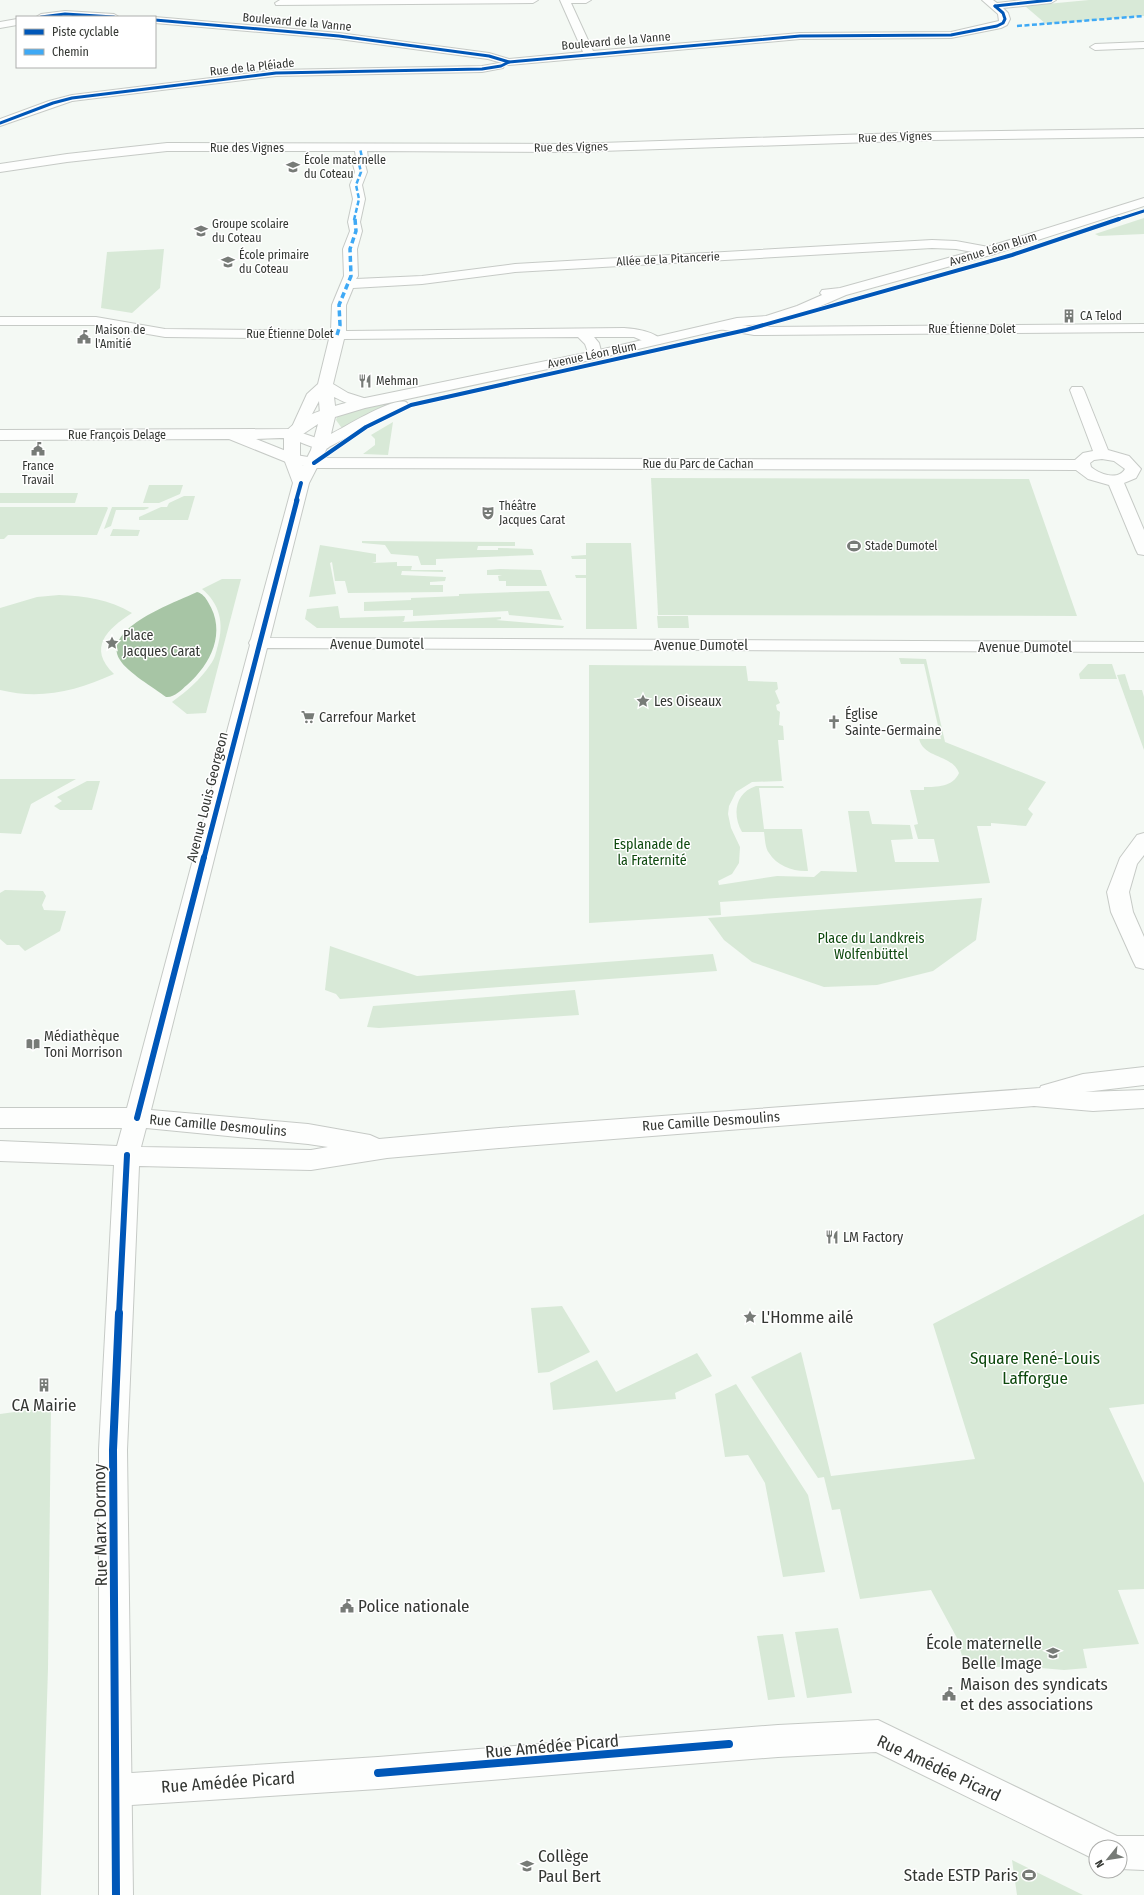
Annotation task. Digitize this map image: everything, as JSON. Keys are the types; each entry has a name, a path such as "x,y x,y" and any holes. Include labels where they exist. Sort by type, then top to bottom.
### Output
{"street":[{"path":"276,23 280,1 533,0"},
{"path":"586,0 565,0 588,52"},
{"name":"Boulevard de la Vanne","path":"991,3 1051,0"},
{"name":"Boulevard de la Vanne","path":"156,20 276,23 347,37 489,56 510,62 800,36 951,35 997,26 1003,23 1005,19 1003,13 991,3"},
{"path":"48,16 65,14 98,16"},
{"path":"0,25 16,22"},
{"path":"1094,47 1144,45"},
{"name":"Rue de la Pléiade","path":"0,123 53,103 72,98 198,84 253,75 482,69 501,66 510,62"},
{"name":"Rue des Vignes","path":"0,168 67,158 167,147 570,148 931,136 1144,133"},
{"path":"295,432 328,414 325,386 340,325 339,305 351,276 350,249 356,231 354,222 358,199 356,185 361,172 359,164 362,158 360,148"},
{"name":"Avenue Léon Blum","path":"730,324 744,315 754,312 820,294 841,292 989,251 1144,202"},
{"name":"Allée de la Pitancerie","path":"347,284 422,280 515,268 932,244 956,245 989,251"},
{"name":"Avenue Léon Blum","path":"328,414 365,403 730,324 757,322 787,314 828,299 841,292"},
{"path":"787,314 790,322 800,331"},
{"name":"Rue Étienne Dolet","path":"0,322 96,321 164,333 337,335 630,332 637,333 655,341"},
{"name":"Rue Étienne Dolet","path":"730,324 754,332 1144,328"},
{"path":"581,332 592,343 595,354"},
{"path":"325,386 343,396 365,403"},
{"path":"301,483 292,459 295,432 315,394 325,386"},
{"name":"Avenue Léon Blum","path":"322,445 380,414 447,386"},
{"path":"1077,390 1102,454"},
{"name":"Avenue Louis Georgeon","path":"128,1155 258,643 301,483 314,463 322,445 328,414"},
{"name":"Rue François Delage","path":"0,435 233,435 295,432 322,445"},
{"name":"Rue François Delage","path":"233,435 292,459 314,463"},
{"path":"1102,454 1122,458 1138,469 1126,478 1114,480 1093,476 1087,472 1082,465 1085,458 1102,454"},
{"name":"Rue du Parc de Cachan","path":"314,463 1082,465"},
{"path":"1114,480 1144,550"},
{"name":"Avenue Dumotel","path":"258,643 1144,647"},
{"path":"1144,840 1127,862 1118,892 1122,912 1144,961"},
{"name":"Rue Camille Desmoulins","path":"1034,1097 1083,1083 1144,1076"},
{"name":"Rue Camille Desmoulins","path":"0,1151 201,1159 311,1160 387,1148 536,1135 1034,1097 1093,1102 1144,1099"},
{"name":"Rue Camille Desmoulins","path":"0,1118 137,1118 308,1134 387,1148"},
{"name":"Rue Marx Dormoy","path":"116,1895 113,1450 128,1155"},
{"name":"Rue Amédée Picard","path":"116,1790 378,1773 778,1741 878,1736 1089,1839"},
{"path":"1128,1852 1144,1853"}],"green space":[{"path":"1089,0 1144,0 1144,16 1046,24 1025,6"},
{"path":"1144,218 1144,234 1099,236 1095,234"},
{"path":"164,249 160,288 132,313 101,308 107,252"},
{"path":"408,398 375,411 343,428 336,420 337,417 353,410"},
{"path":"393,422 388,455 363,454 375,445 375,439 371,435"},
{"name":"Stade Dumotel","path":"651,478 1029,479 1077,616 658,615"},
{"path":"149,485 183,485 180,494 159,503 143,503"},
{"path":"0,493 78,493 75,503 0,503"},
{"path":"184,496 195,496 188,520 139,520 139,517 161,507 167,507 169,503"},
{"path":"0,507 108,508 97,535 8,535 4,539 0,539"},
{"path":"112,507 149,508 144,510 116,510 111,526 104,529"},
{"path":"113,529 140,530 138,536 110,536"},
{"path":"362,541 515,542 515,546 478,546 477,550 498,550 498,548 532,549 534,555 436,559 436,565 421,565 418,556 391,554 385,545 362,543"},
{"path":"586,543 631,543 637,629 586,629 586,578 576,578 575,575 586,575 586,559 572,559 571,556 586,555"},
{"path":"320,545 376,554 376,562 372,563 397,562 397,566 412,566 411,570 443,570 443,572 402,571 401,575 446,577 445,581 430,582 430,585 443,585 443,592 348,593 345,581 335,581 332,562 330,563 336,594 309,597"},
{"path":"487,570 541,570 547,586 506,586 506,581 499,581 498,576 502,575 487,575"},
{"path":"222,579 241,579 206,713 187,714 172,702 198,680 212,663 220,637 221,629 219,614 213,601 202,589"},
{"path":"549,591 562,620 509,615 508,611 413,616 413,610 364,611 364,602 459,596 459,594"},
{"path":"59,595 78,596 106,601 132,613 108,632 101,647 102,656 106,665 114,674 72,689 44,694 15,693 0,690 0,608 37,597"},
{"path":"338,606 340,618 405,616 404,621 402,622 501,617 501,619 496,620 564,626 563,628 317,628 305,619 307,609"},
{"path":"657,616 688,616 689,628 658,628"},
{"name":"Esplanade de la Fraternité","path":"899,658 926,659 945,742 1046,782 1028,809 1033,814 1026,826 991,823 991,826 977,826 990,883 720,902 721,915 589,923 589,665 746,666 748,681 777,682 778,689 775,691 780,703 776,705 777,710 780,712 779,725 783,726 784,740 778,740 782,781 752,782 736,792 729,806 728,814 731,828 740,847 739,863 732,874 718,881 719,885 777,876 814,877 821,871 857,872 848,811 869,811 872,824 910,825 913,839 891,840 895,862 939,862 934,839 918,839 914,825 918,824 910,790 924,790 924,787 949,784 959,773 950,762 932,754 922,745 919,739 941,739 924,664 901,664"},
{"path":"1088,664 1112,664 1117,679 1080,679 1079,674"},
{"path":"1125,674 1130,690 1142,690 1144,697 1144,750 1117,675"},
{"path":"0,779 76,779 31,804 21,834 0,833"},
{"path":"87,781 100,781 92,810 60,810 54,806 62,801 57,797"},
{"path":"756,786 783,786 784,788 759,788 764,829 802,829 808,871 786,867 772,858 766,846 764,832 742,832 737,818 737,805 749,789"},
{"path":"5,890 43,891 46,896 42,905 44,910 66,911 60,931 25,951 19,945 7,945 0,939 0,893"},
{"name":"Place du Landkreis Wolfenbüttel","path":"982,898 976,940 933,971 877,985 824,987 752,962 724,940 708,918"},
{"path":"330,946 417,976 713,954 717,971 340,999 336,994 325,990"},
{"path":"575,990 579,1015 379,1028 367,1027 373,1006"},
{"name":"Square René-Louis Lafforgue","path":"1144,1214 1144,1404 1109,1408 1144,1483 1144,1589 1118,1590 1139,1644 1083,1649 1087,1668 1064,1670 1029,1667 992,1667 966,1670 957,1638 931,1590 860,1599 840,1509 832,1510 824,1477 818,1478 751,1377 801,1352 831,1476 975,1459 933,1324"},
{"path":"562,1306 590,1352 549,1372 538,1373 531,1308"},
{"path":"697,1353 712,1376 675,1393 676,1399 553,1410 550,1383 597,1360 616,1392"},
{"path":"736,1384 808,1495 825,1572 783,1577 765,1483 748,1455 725,1457 715,1394"},
{"path":"51,1407 48,1668 41,1895 0,1895 0,1414"},
{"path":"838,1628 852,1693 807,1698 795,1632"},
{"path":"783,1634 795,1697 768,1700 757,1636"},
{"name":"Stade ESTP Paris","path":"1012,1860 1083,1895 1017,1895"}],"shaded area":[{"path":"197,592 201,593 205,597 214,613 216,636 214,647 196,677 177,693 166,697 141,680 123,665 117,648 121,637 130,627 159,609"}],"marked path":[{"path":"1017,26 1144,16"},
{"path":"337,335 340,325 339,305 351,276 350,249 356,231 354,222 359,199 356,185 361,172 359,164 362,158 360,148"}],"cycle path":[{"path":"995,6 1051,0"},
{"path":"156,20 339,36 489,56 509,62 800,36 951,35 997,26 1003,23 1005,19 1003,13 995,6"},
{"path":"49,16 65,14 98,16"},
{"path":"0,123 53,103 72,98 276,73 482,69 501,66 509,62"},
{"path":"314,463 366,427 411,405 746,330 1012,255 1144,211"},
{"path":"137,1118 301,483"},
{"path":"116,1895 113,1450 127,1155"},
{"path":"378,1773 729,1744"}],"place":[{"name":"École maternelle du Coteau","path":"293,167"},
{"name":"Groupe scolaire du Coteau","path":"201,231"},
{"name":"École primaire du Coteau","path":"228,262"},
{"name":"CA Telod","path":"1069,316"},
{"name":"Maison de l'Amitié","path":"84,337"},
{"name":"Mehman","path":"365,381"},
{"name":"France Travail","path":"38,449"},
{"name":"Théâtre Jacques Carat","path":"488,513"},
{"name":"Stade Dumotel","path":"854,546"},
{"name":"Place Jacques Carat","path":"112,643"},
{"name":"Les Oiseaux","path":"643,701"},
{"name":"Carrefour Market","path":"308,717"},
{"name":"Église Sainte-Germaine","path":"834,722"},
{"name":"Médiathèque Toni Morrison","path":"33,1044"},
{"name":"LM Factory","path":"832,1237"},
{"name":"L'Homme ailé","path":"750,1317"},
{"name":"CA Mairie","path":"44,1385"},
{"name":"Police nationale","path":"347,1606"},
{"name":"École maternelle Belle Image","path":"1053,1653"},
{"name":"Maison des syndicats et des associations","path":"949,1694"},
{"name":"Collège Paul Bert","path":"527,1866"},
{"name":"Stade ESTP Paris","path":"1029,1875"}]}
